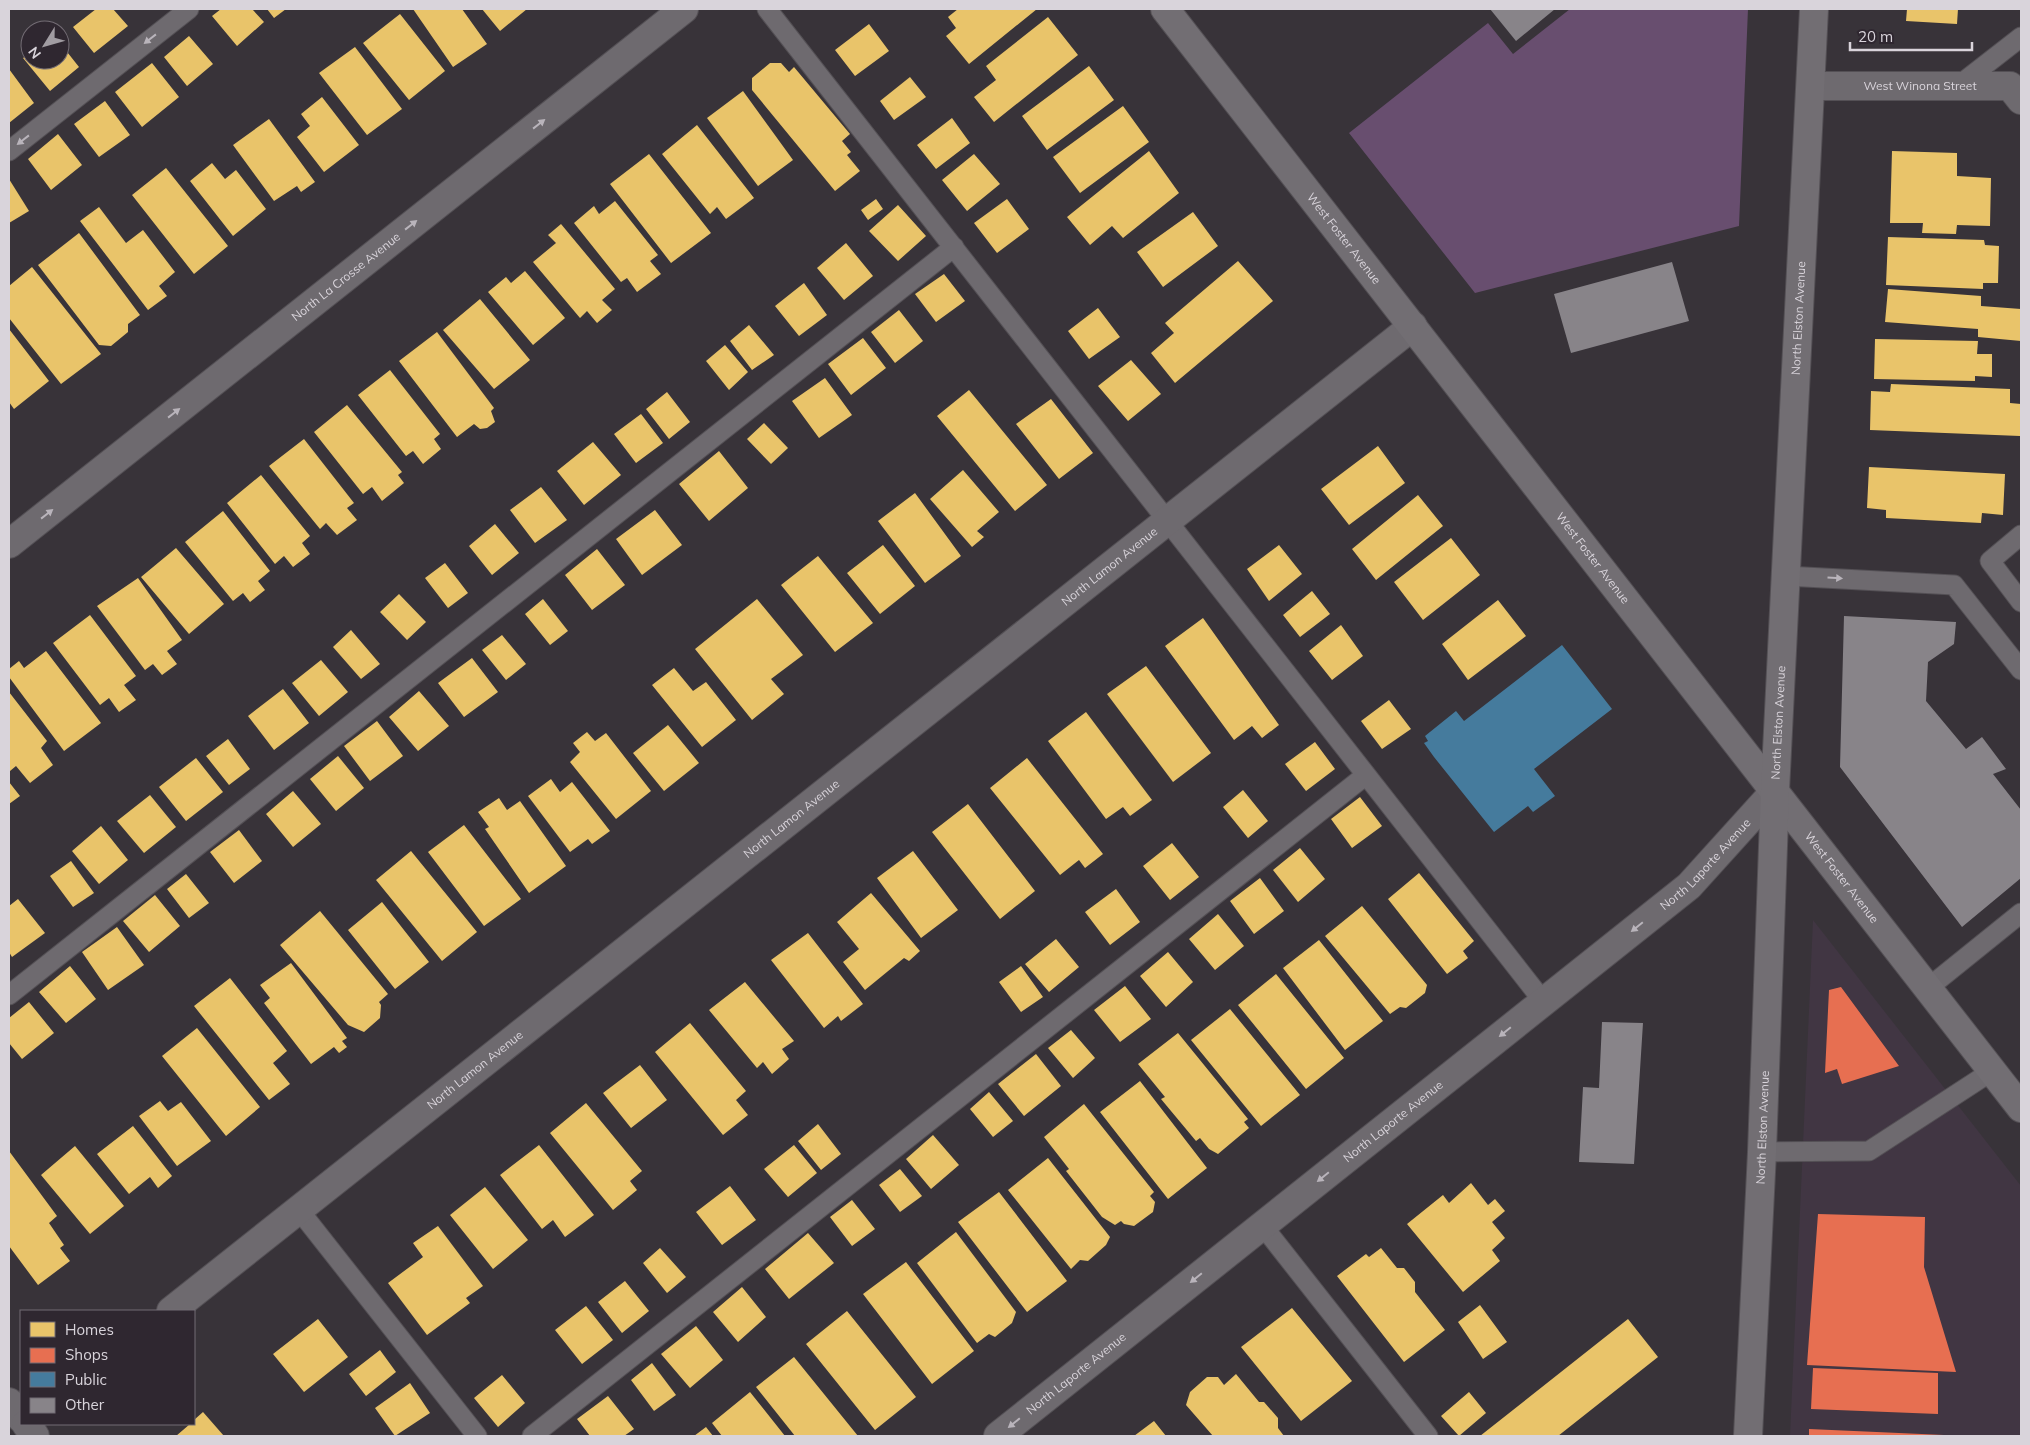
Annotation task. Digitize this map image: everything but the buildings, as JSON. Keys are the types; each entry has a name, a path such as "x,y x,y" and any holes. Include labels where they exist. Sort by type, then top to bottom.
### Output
{"main road":[{"name":"West Foster Avenue","path":"1166,9 2021,1108"},
{"name":"North Elston Avenue","path":"1748,1436 1762,1152 1775,791 1814,9"}],"street":[{"name":"North La Crosse Avenue","path":"9,544 684,9"},
{"name":"West Winona Street","path":"1811,86 2010,86 2021,100"},
{"name":"North Lamon Avenue","path":"172,1310 1413,326"},
{"name":"North Laporte Avenue","path":"998,1436 1689,886 1775,791"},
{"path":"9,1402 20,1416"}],"lane":[{"path":"9,151 189,9"},
{"path":"767,9 1543,1002"},
{"path":"1958,86 2021,37"},
{"path":"9,994 954,247"},
{"path":"2021,535 1990,561 2021,602"},
{"path":"1786,576 1954,585 2021,670"},
{"path":"532,1436 1366,775"},
{"path":"1928,988 2021,913"},
{"path":"1762,1152 1869,1151 1992,1071"},
{"path":"299,1210 477,1436"},
{"path":"1262,1225 1428,1436"}],"shaded area":[{"path":"1570,9 1748,9 1739,226 1475,293 1349,133 1488,23 1513,54"},
{"path":"1813,920 2021,1186 2021,1436 1790,1436"}]}
